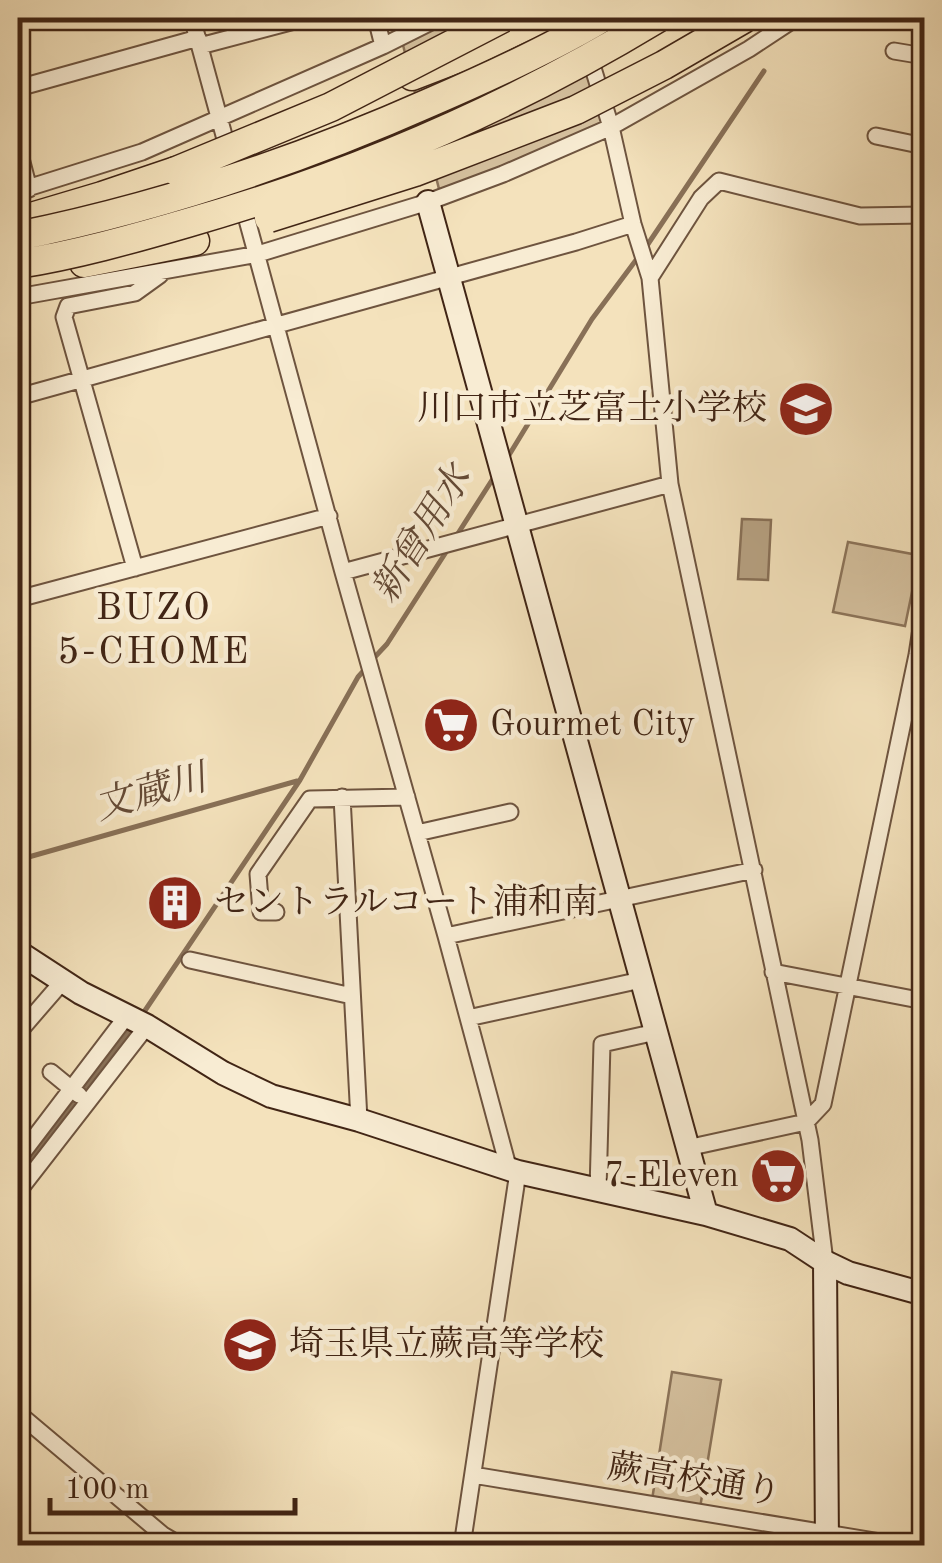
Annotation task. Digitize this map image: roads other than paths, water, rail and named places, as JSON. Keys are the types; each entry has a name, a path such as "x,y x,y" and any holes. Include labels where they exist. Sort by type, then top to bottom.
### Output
{"highway":[{"path":"331,107 503,18"},
{"path":"18,221 176,170 464,56 543,18"},
{"path":"18,236 134,209 249,175 370,129 483,79 602,18"},
{"path":"18,264 141,237 258,203 380,158 493,108 600,54 658,18"},
{"path":"576,110 711,18"},
{"path":"18,275 195,240 415,172 576,110 745,18"}],"street":[{"path":"192,18 343,572 513,1171 462,1546"},
{"path":"376,18 383,46"},
{"path":"18,148 24,190 142,152 438,18"},
{"path":"578,18 648,272 670,484 814,1164 825,1262 827,1539"},
{"path":"18,297 258,254 428,202 611,127 796,18"},
{"path":"18,88 302,19"},
{"path":"894,51 924,56"},
{"path":"876,136 924,146"},
{"path":"648,272 700,198 719,181 860,216 924,215"},
{"path":"428,202 706,1214"},
{"path":"18,398 633,224"},
{"path":"135,568 64,316 68,306 135,292 164,272"},
{"path":"343,572 670,484"},
{"path":"18,599 329,516"},
{"path":"688,1148 806,1122 824,1100 924,609"},
{"path":"342,797 359,1120"},
{"path":"276,912 261,912 258,874 310,800 407,797"},
{"path":"417,833 510,812"},
{"path":"446,936 754,870"},
{"path":"18,952 223,1073 271,1096 359,1120 513,1171 706,1214 790,1239 848,1273 924,1294"},
{"path":"190,960 352,996"},
{"path":"773,972 924,1000"},
{"path":"18,1033 63,980"},
{"path":"468,1018 641,980"},
{"path":"18,1192 23,1170 136,1021"},
{"path":"598,1190 602,1044 656,1032"},
{"path":"51,1072 79,1095"},
{"path":"18,1414 161,1540 200,1546"},
{"name":"蕨高校通り","path":"473,1476 827,1539 905,1546"}],"waterway":[{"name":"新曾用水","path":"646,247 764,71"},
{"name":"新曾用水","path":"506,460 592,319 639,256"},
{"name":"新曾用水","path":"457,535 494,477"},
{"name":"新曾用水","path":"373,659 387,644 448,549"},
{"path":"142,1015 300,780 366,668"},
{"name":"文蔵川","path":"18,860 297,781"},
{"path":"18,1176 132,1028"}],"place":[{"name":"川口市立芝富士小学校","path":"806,409"},
{"name":"Gourmet City","path":"451,725"},
{"name":"セントラルコート浦和南","path":"175,903"},
{"name":"7-Eleven","path":"778,1176"},
{"name":"埼玉県立蕨高等学校","path":"250,1345"}],"district":[{"name":"BUZO 5-CHOME","path":"154,631"}]}
